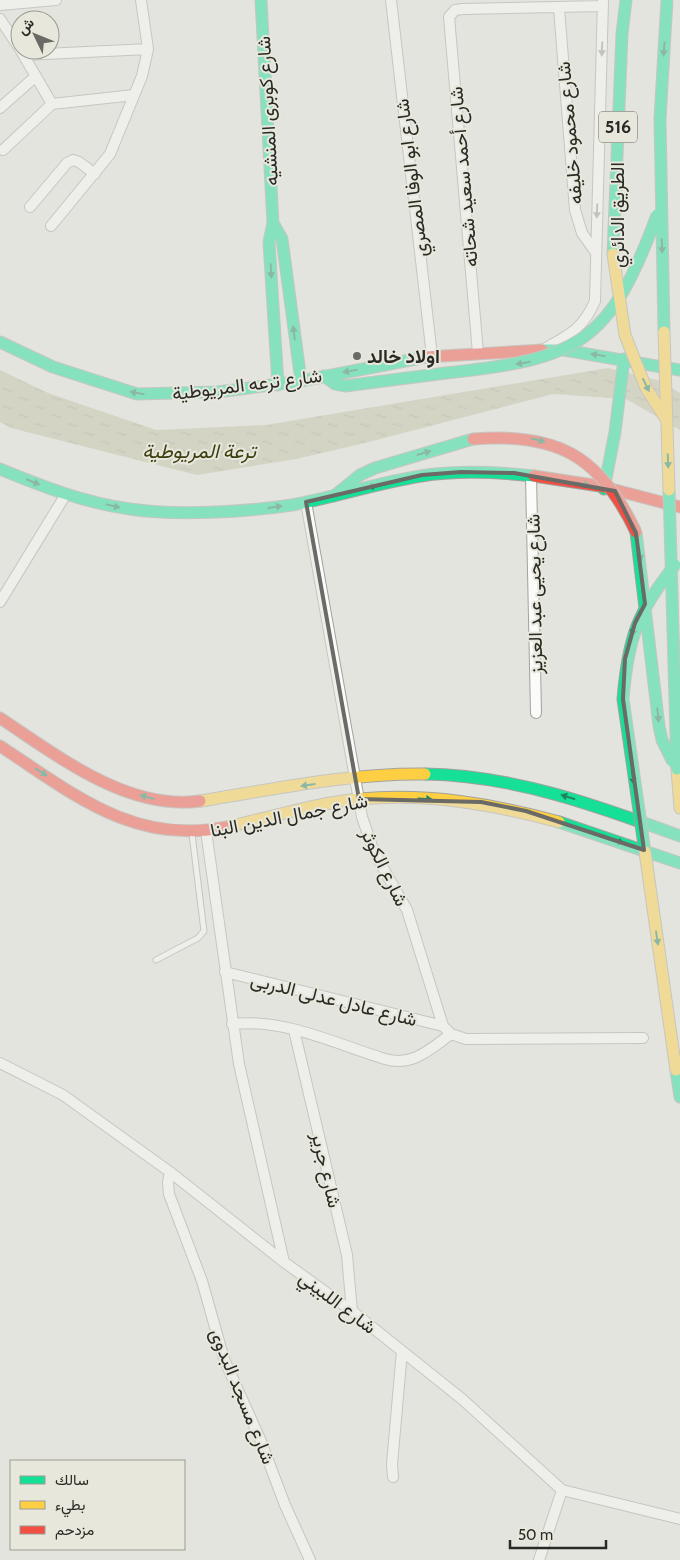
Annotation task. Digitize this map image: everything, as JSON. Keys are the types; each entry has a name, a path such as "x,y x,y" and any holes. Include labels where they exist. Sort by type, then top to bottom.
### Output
{"main road":[{"name":"شارع كوبرى المنشيه","path":"261,0 273,222 269,242 278,385"},
{"name":"الطريق الدائري","path":"626,0 613,254 625,335 646,388 680,438"},
{"name":"516","path":"667,0 660,119 660,204 677,769 680,808"},
{"path":"324,376 336,384 345,386 528,362 556,354 582,340 604,321 622,298 636,272 660,204"},
{"name":"شارع كوبرى المنشيه","path":"273,222 282,239 301,381"},
{"name":"شارع ترعه المريوطية","path":"0,342 53,367 137,394 218,392 278,385 432,356 544,350 564,350 624,365 680,370"},
{"path":"604,489 618,414 624,365"},
{"path":"334,496 360,475 375,468 473,439 519,436 549,442 583,459 601,474 616,492 628,511 636,533 659,726 662,740 677,769"},
{"path":"0,469 66,494 142,511 256,510 306,502 422,475 461,472 531,476 646,497 680,507"},
{"path":"680,561 652,592 635,623 625,660 623,699 680,1097"},
{"name":"شارع جمال الدين البنا","path":"0,718 85,774 114,788 165,802 195,801 356,778 402,774 461,775 551,792 680,836"},
{"name":"شارع جمال الدين البنا","path":"0,746 93,805 141,826 192,832 206,831 359,799 402,797 480,802 568,824 680,863"},
{"path":"402,774 402,797"}],"street":[{"path":"0,5 56,0"},
{"path":"52,226 110,154 142,76 148,49 141,0"},
{"name":"شارع ابو الوفا المصري","path":"390,0 432,356"},
{"path":"463,5 537,5 559,8 598,3 595,301 588,317 576,331 544,350"},
{"name":"شارع أحمد سعيد شحاته","path":"463,5 449,17 478,353"},
{"name":"شارع محمود خليفه","path":"559,8 574,210 582,233 596,253"},
{"path":"0,19 10,34"},
{"path":"0,39 8,31"},
{"path":"60,50 148,49"},
{"path":"27,60 52,104"},
{"path":"0,108 36,76"},
{"path":"3,150 52,104 134,95"},
{"path":"30,207 67,164 73,160 79,162 95,174"},
{"name":"شارع يحيى عبد العزيز","path":"531,476 536,713"},
{"path":"0,602 66,494"},
{"name":"شارع الكوثر","path":"306,502 367,836 407,910 443,1026 451,1034"},
{"path":"206,831 232,1024 284,1262"},
{"name":"شارع عادل عدلى الدربى","path":"225,972 443,1026"},
{"path":"232,1024 258,1022 294,1030 385,1059 402,1062 420,1056 451,1034 466,1040 643,1038"},
{"name":"شارع جرير","path":"294,1030 347,1255 352,1311"},
{"name":"شارع اللبيني","path":"0,1063 63,1095 170,1172 284,1262 352,1311 462,1399 562,1490 680,1519"},
{"name":"شارع مسجد البدوى","path":"170,1172 168,1182 169,1194 202,1281 224,1359 266,1451 285,1506 310,1560"},
{"path":"393,1477 392,1464 402,1351"},
{"path":"539,1560 562,1490"}],"lane":[{"path":"156,960 198,938 204,931 192,832"}],"highlighted area":[{"path":"461,472 514,473 615,491 636,533 645,604 635,623 625,659 623,699 644,850 526,811 481,802 359,799 306,502 422,475"}],"water":[{"name":"ترعة المريوطية","path":"608,368 661,381 680,393 680,430 626,399 553,394 296,459 197,475 11,428 0,422 0,370 48,393 156,430 266,425"}],"traffic: fast":[{"path":"261,0 273,223 269,242 278,385"},
{"path":"613,254 622,34 626,0"},
{"path":"664,332 660,119 667,0"},
{"path":"446,373 529,360 559,351 584,337 605,318 623,292 640,258 657,215"},
{"path":"273,223 282,239 301,381"},
{"path":"0,342 53,367 137,394 218,392 301,381 426,357"},
{"path":"542,350 564,350 680,370"},
{"path":"604,489 615,432 624,359"},
{"path":"324,376 335,384 345,386 446,373"},
{"path":"334,496 360,475 375,468 473,439"},
{"path":"0,469 47,488 96,503 148,511 189,513 254,510 292,505 388,482 435,474 478,472 534,476"},
{"path":"669,490 677,769"},
{"path":"636,532 659,726 662,740 673,762"},
{"path":"645,852 623,699 625,678 632,643 643,612 675,565"},
{"path":"425,774 458,776 523,786 586,803 680,836"},
{"path":"559,822 680,863"},
{"path":"676,1070 680,1097"}],"traffic: slow":[{"path":"613,254 625,335 646,388 666,419"},
{"path":"664,332 669,490"},
{"path":"677,769 680,808"},
{"path":"200,801 340,779 397,774 425,774"},
{"path":"226,827 326,804 360,799 385,798 435,799 485,805 559,822"},
{"path":"645,852 676,1070"}],"traffic: jam":[{"path":"426,357 542,350"},
{"path":"473,439 503,438 529,440 552,445 573,454 591,467 607,484 636,532"},
{"path":"534,476 600,486 680,507"},
{"path":"0,718 70,764 94,778 120,789 146,798 173,802 200,801"},
{"path":"0,746 79,797 133,822 162,829 193,831 226,827"}],"place":[{"name":"اولاد خالد","path":"357,356"}]}
